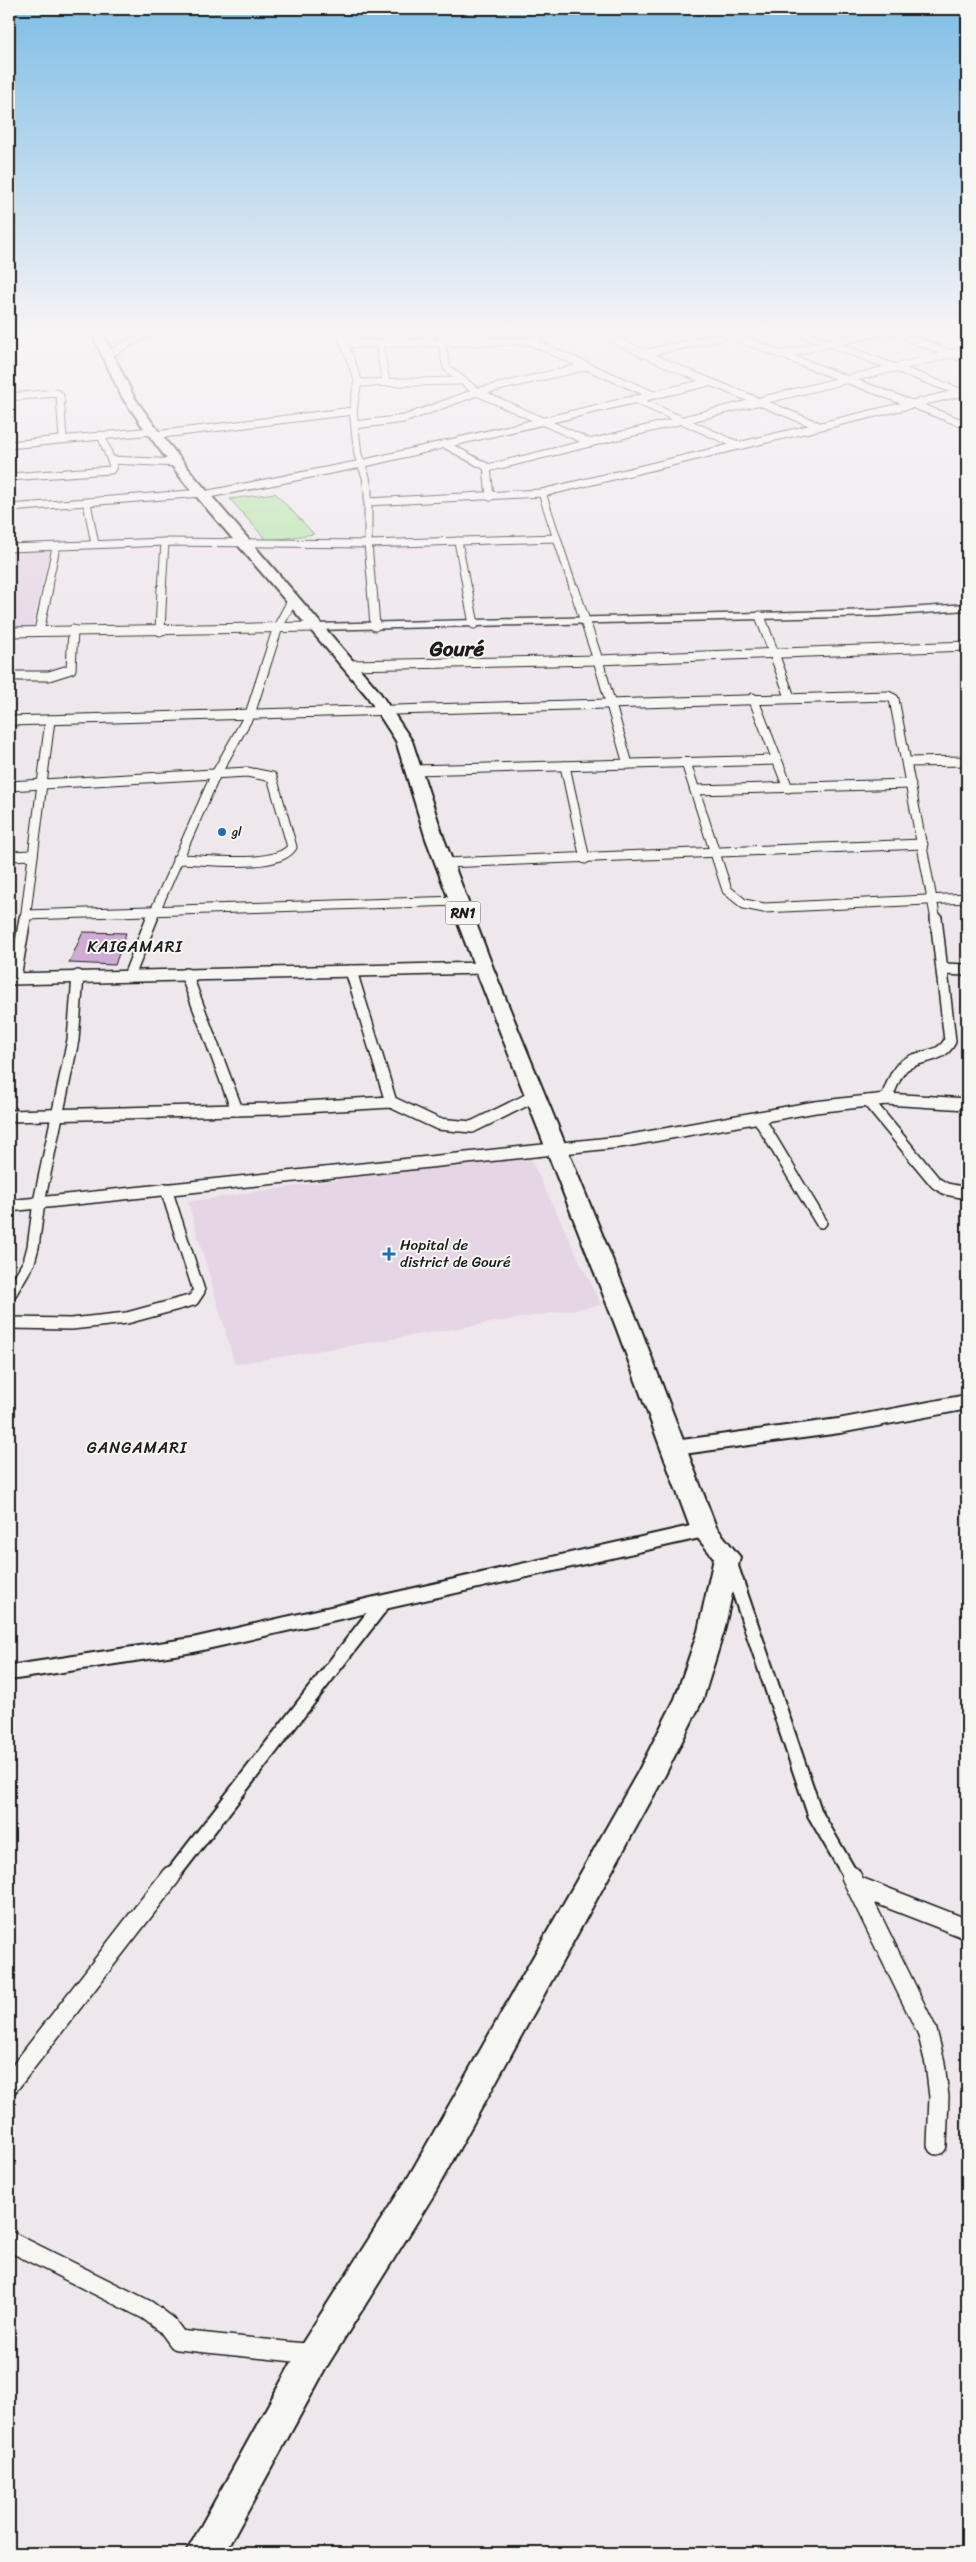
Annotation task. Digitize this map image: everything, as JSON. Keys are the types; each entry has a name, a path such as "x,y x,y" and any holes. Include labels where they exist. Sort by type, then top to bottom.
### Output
{"highway":[{"name":"RN1","path":"167,450 385,709 404,741 458,901 537,1095 704,1530 727,1556"},
{"path":"205,2553 315,2354 421,2186 651,1775 689,1699 711,1631 727,1556"}],"main road":[{"path":"316,626 474,624 879,613 967,607"}],"street":[{"path":"9,477 111,470 111,460 107,450"},
{"path":"357,450 366,477 368,544 375,626"},
{"path":"9,508 203,494 361,464 421,450"},
{"path":"454,450 488,468 564,450"},
{"path":"368,502 542,493 725,450"},
{"path":"111,460 178,463"},
{"path":"488,468 490,497"},
{"path":"542,493 583,620 598,660 628,764"},
{"path":"87,503 95,544"},
{"path":"9,548 165,542 368,544 557,538"},
{"path":"160,632 165,542"},
{"path":"458,542 474,624"},
{"path":"39,631 56,546"},
{"path":"129,976 154,912 216,774 250,714 278,627 293,599"},
{"path":"760,616 790,698"},
{"path":"9,632 73,630 160,632 316,626"},
{"path":"9,676 52,675 64,673 71,669 73,630"},
{"path":"349,665 441,666 967,646"},
{"path":"9,721 753,698 880,695 894,699 934,899 950,1041 948,1048 902,1066 886,1099"},
{"path":"753,698 788,788"},
{"path":"50,720 26,915 12,978 484,968"},
{"path":"413,770 776,760"},
{"path":"906,762 967,761"},
{"path":"686,763 727,890 734,900 749,906 780,908 967,898"},
{"path":"565,766 585,859"},
{"path":"9,786 247,772 272,777 292,847 289,852 280,857 263,859 177,859"},
{"path":"695,790 911,784"},
{"path":"444,863 585,859 923,844"},
{"path":"9,856 33,855"},
{"path":"26,915 458,901"},
{"path":"942,969 967,970"},
{"path":"351,971 391,1102"},
{"path":"186,974 237,1110"},
{"path":"9,1296 29,1262 73,1040 78,976"},
{"path":"9,1116 237,1110 391,1102 438,1124 472,1127 537,1095"},
{"path":"9,1206 557,1147 620,1142 674,1134 758,1117 886,1099 967,1104"},
{"path":"868,1102 936,1183 946,1189 967,1194"},
{"path":"758,1117 821,1222"},
{"path":"9,1323 71,1324 127,1318 193,1300 199,1291 166,1189"},
{"path":"674,1448 839,1426 967,1402"},
{"path":"9,1673 193,1645 704,1530"},
{"path":"727,1556 815,1814 857,1886 927,2031 935,2063 938,2097 938,2145"},
{"path":"9,2085 384,1603"},
{"path":"857,1886 967,1929"},
{"path":"9,2241 147,2310 168,2325 178,2340 315,2354"}],"shaded area":[{"path":"50,551 32,628 9,629 9,552"},
{"name":"Hopital de district de Gouré","path":"527,1152 601,1305 235,1364 188,1202"}],"green space":[{"path":"275,493 314,534 267,541 230,499"}],"building":[{"path":"83,932 126,933 115,965 69,963"}],"place":[{"name":"gl","path":"222,832"},
{"name":"Hopital de district de Gouré","path":"389,1254"}],"district":[{"name":"Gouré","path":"457,649"},
{"name":"KAIGAMARI","path":"135,946"},
{"name":"GANGAMARI","path":"137,1447"}]}
